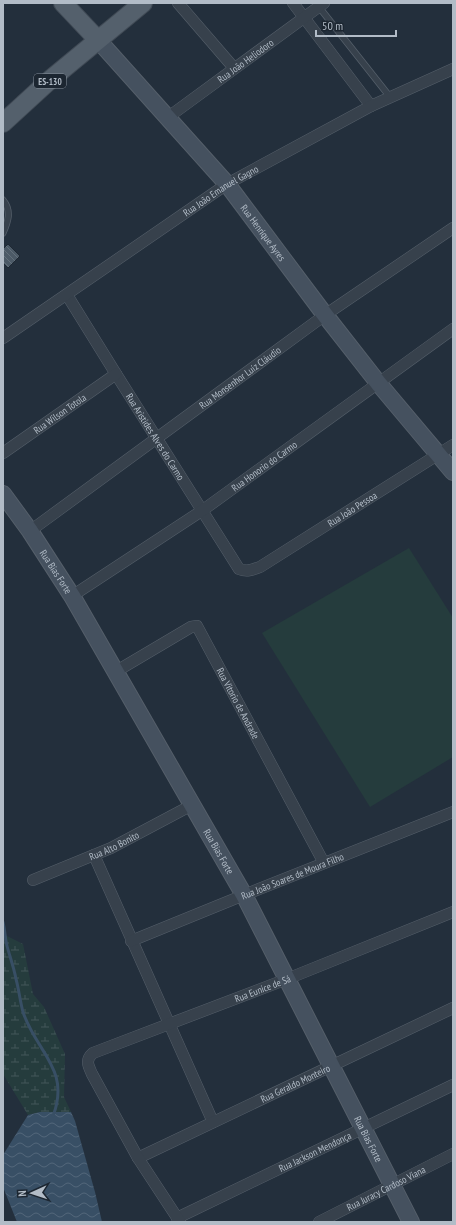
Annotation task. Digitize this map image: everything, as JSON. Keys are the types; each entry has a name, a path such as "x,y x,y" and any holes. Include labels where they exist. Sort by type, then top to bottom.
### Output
{"main road":[{"name":"Rua Henrique Ayres","path":"63,3 98,40"},
{"name":"ES-130","path":"3,123 51,79 143,3"}],"street":[{"path":"178,3 234,68"},
{"path":"293,3 371,106"},
{"name":"Rua João Heliodoro","path":"167,118 322,5"},
{"name":"Rua Henrique Ayres","path":"98,40 227,184 325,315 379,384 453,472"},
{"name":"Rua João Emanuel Gagno","path":"3,338 227,184 371,106 453,69"},
{"name":"Rua Monsenhor Luiz Cláudio","path":"30,531 325,315 451,233"},
{"name":"Rua Aristides Alves do Carmo","path":"67,294 240,569 250,571"},
{"name":"Rua Honorio do Carmo","path":"72,596 203,510 453,329"},
{"name":"Rua Wilson Totola","path":"3,453 116,374"},
{"name":"Rua João Pessoa","path":"250,571 260,567 453,445"},
{"name":"Rua Bias Forte","path":"3,494 30,531 72,596 244,895 411,1222"},
{"name":"Rua Vitorio de Andrade","path":"115,672 191,627 197,626 324,863"},
{"name":"Rua Alto Bonito","path":"32,880 111,848 192,804"},
{"name":"Rua João Soares de Moura Filho","path":"132,941 453,812"},
{"path":"94,855 213,1122"},
{"name":"Rua Eunice de Sá","path":"138,1158 92,1074 87,1062 89,1056 93,1053 287,979 453,912"},
{"name":"Rua Geraldo Monteiro","path":"138,1158 453,1008"},
{"name":"Rua Jackson Mendonça","path":"178,1220 453,1085"},
{"name":"Rua Juracy Cardoso Viana","path":"319,1222 453,1154"},
{"path":"138,1158 178,1220"}],"lane":[{"path":"322,5 390,97"},
{"path":"3,200 7,205 9,212 6,228 3,233"}],"green space":[{"path":"409,548 453,618 453,757 370,807 262,633"},
{"path":"3,934 23,944 33,994 44,1007 65,1054 64,1097 71,1112 40,1112 28,1115 3,1074"}],"water":[{"path":"40,1112 71,1112 75,1121 102,1222 17,1222 3,1187 3,1155 28,1115"}],"building":[{"path":"8,244 20,256 8,268 3,263 3,249"}],"waterway":[{"path":"3,922 7,946 23,1012 55,1073 58,1086 57,1100 53,1116"}]}
